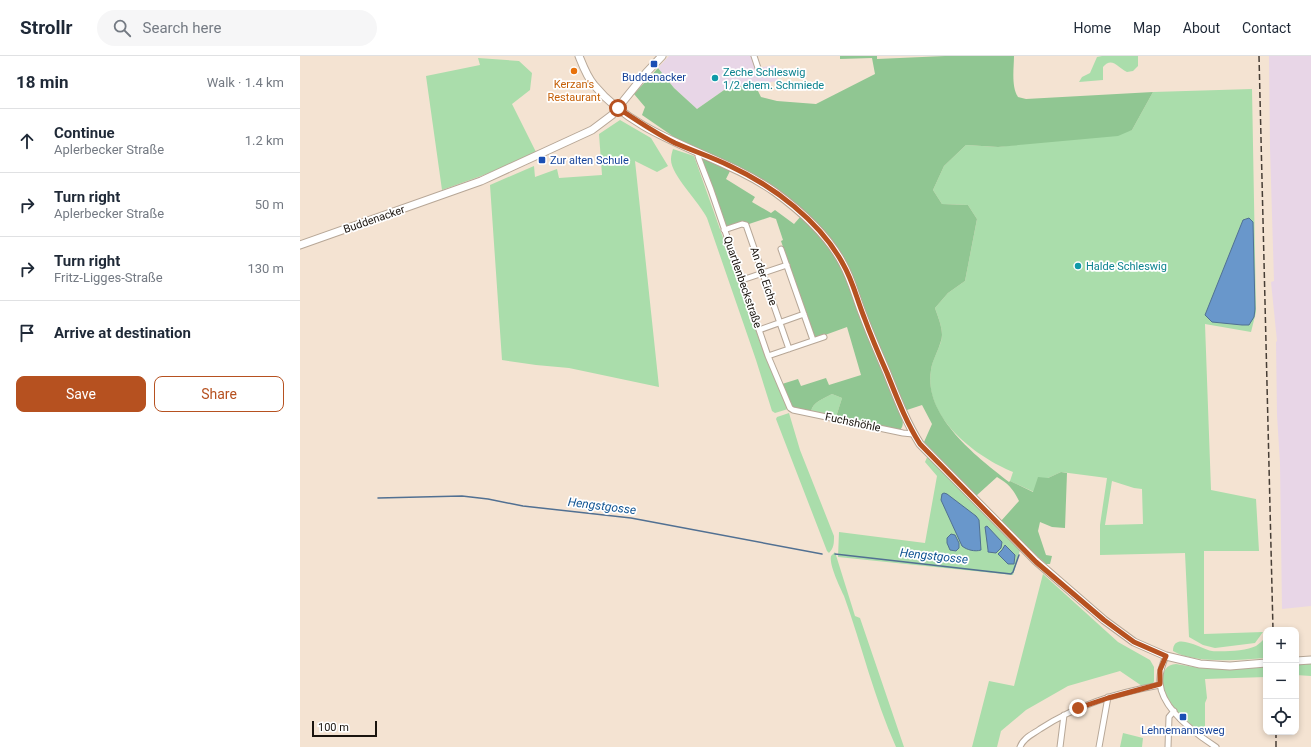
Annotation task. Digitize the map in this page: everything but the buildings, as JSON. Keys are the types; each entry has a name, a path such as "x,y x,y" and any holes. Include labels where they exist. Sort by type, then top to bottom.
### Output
{"main road":[{"path":"578,56 591,82 618,108 644,126 673,142 735,168 774,191 820,232 835,250 848,273 869,331 914,434 926,451 1036,562 1124,636 1151,651 1183,661 1205,665 1230,666 1263,663"},
{"name":"Buddenacker","path":"300,245 495,175 592,130 607,119 618,108 646,73 662,56"},
{"path":"1299,661 1311,660"}],"street":[{"path":"754,56 758,68"},
{"name":"Quartlenbeckstraße","path":"699,153 698,159 711,190 768,356 790,408 793,410"},
{"name":"An der Eiche","path":"724,230 742,224 746,225 789,349"},
{"path":"781,249 813,340"},
{"path":"742,280 787,265"},
{"path":"759,330 804,314"},
{"path":"768,356 824,337"},
{"name":"Fuchshöhle","path":"793,410 914,434"},
{"path":"1166,656 1160,670 1160,684 1162,693 1174,711 1190,729 1216,747"},
{"path":"1020,747 1026,738 1078,708 1160,684"},
{"path":"1099,747 1108,698"},
{"path":"1168,747 1168,722 1170,715 1174,711"},
{"path":"1060,747 1064,715"}],"shaded area":[{"path":"669,56 754,56 758,68 775,65 778,81 727,88 697,109 674,88 658,68"},
{"path":"1269,56 1311,56 1311,606 1282,609 1280,463 1277,415 1277,341 1271,282 1274,281"}],"green space":[{"path":"840,56 877,56 877,59 945,56 1014,56 1014,88 1018,97 1026,99 1153,92 1132,130 1118,136 998,147 966,145 944,166 933,190 942,204 968,205 977,219 965,281 948,293 935,308 941,325 942,339 931,370 931,387 935,403 955,434 968,448 1009,482 1010,481 1033,492 1038,477 1048,478 1061,472 1067,473 1065,528 1052,527 1040,522 1038,531 1046,555 1052,556 1050,564 1046,564 1017,538 1001,521 1019,501 1013,490 1005,482 997,477 976,496 924,442 932,424 922,405 904,411 840,257 792,205 714,158 674,137 642,115 645,107 634,94 658,68 674,88 697,109 727,88 755,85 761,97 777,101 816,104 875,74 872,58 840,59"},
{"path":"1138,56 1138,66 1133,71 1127,72 1115,64 1109,63 1103,67 1103,80 1079,82 1082,77 1090,73 1097,57"},
{"path":"478,58 519,61 532,73 530,90 512,104 537,154 442,190 426,76 480,65"},
{"path":"1252,89 1256,312 1251,332 1205,324 1211,490 1256,499 1259,551 1204,551 1204,634 1263,632 1255,643 1215,648 1203,645 1189,637 1185,553 1100,555 1100,525 1107,478 1061,472 1048,478 1034,492 1010,481 1013,472 983,456 968,445 943,419 935,404 931,387 931,370 942,335 941,325 935,308 948,293 965,281 977,219 968,205 942,204 933,190 944,166 966,145 998,147 1132,130 1153,92","holes":["1112,481 1142,489 1143,524 1105,525"]},
{"path":"620,120 651,138 668,166 657,172 635,161 659,387 569,368 502,360 490,185 534,166 535,177 557,169 559,178 602,175 599,134"},
{"path":"673,149 694,156 765,356 788,409 775,413 772,411 707,218 675,172 671,159"},
{"path":"702,157 731,169 726,179 755,197 752,202 771,213 775,210 794,224 801,216 830,247 843,268 901,412 903,424 900,430 836,417 842,398 832,394 816,403 811,411 791,407 782,384 798,379 801,386 826,378 829,385 861,375 847,327 814,339 781,241 783,240 776,219 770,217 749,224 742,223 725,228 701,158"},
{"path":"832,394 842,398 836,417 811,411 816,403"},
{"path":"789,413 800,450 834,536 832,549 829,553 776,419 777,417"},
{"path":"928,455 1020,550 1013,575 838,557 839,532 925,543 937,476 925,462"},
{"path":"835,552 855,616 860,618 904,747 896,747 881,710 844,596 833,570 831,556"},
{"path":"1043,574 1118,642 1150,660 1154,667 1153,684 1142,686 1120,671 1068,686 1026,710 1001,731 997,747 972,747 989,681 1014,686"},
{"path":"1263,640 1263,658 1231,660 1205,659 1193,658 1173,651 1174,645 1178,642 1189,643 1212,651 1240,650 1256,646"},
{"path":"1311,663 1311,676 1299,675 1299,664"},
{"path":"1176,664 1200,668 1220,669 1263,666 1263,677 1205,679 1207,698 1205,703 1205,736 1192,726 1184,717 1182,717 1167,697 1163,687 1163,676 1164,672 1170,665"},
{"path":"1123,733 1143,738 1142,747 1120,747"}],"water":[{"path":"1249,218 1253,222 1254,317 1249,325 1212,322 1205,315 1243,220"},
{"path":"944,493 976,516 979,520 981,550 976,551 966,549 962,546 941,500 942,494"},
{"path":"987,526 1002,542 1001,548 996,553 988,552 985,527"},
{"path":"951,534 955,535 959,543 959,548 956,551 950,550 947,543 947,538"},
{"path":"1005,545 1015,555 1014,564 1008,564 998,554"}],"waterway":[{"name":"Hengstgosse","path":"378,498 462,496 488,499 523,506 631,518 822,554"},
{"name":"Hengstgosse","path":"835,554 1011,574 1019,555"}],"railway":[{"path":"1259,56 1273,627"},
{"path":"1276,735 1276,747"}],"place":[{"name":"Buddenacker","path":"654,64"},
{"name":"Kerzan's Restaurant","path":"574,71"},
{"name":"Zeche Schleswig 1/2 ehem. Schmiede","path":"715,78"},
{"name":"Zur alten Schule","path":"542,160"},
{"name":"Halde Schleswig","path":"1078,266"},
{"name":"Lehnemannsweg","path":"1183,717"}],"route":[{"path":"618,108 644,126 673,142 730,166 760,182 783,198 806,218 835,250 848,273 869,331 901,407 920,444 1036,562 1124,636 1151,651 1166,656 1160,670 1160,684 1138,689 1078,708"}]}
